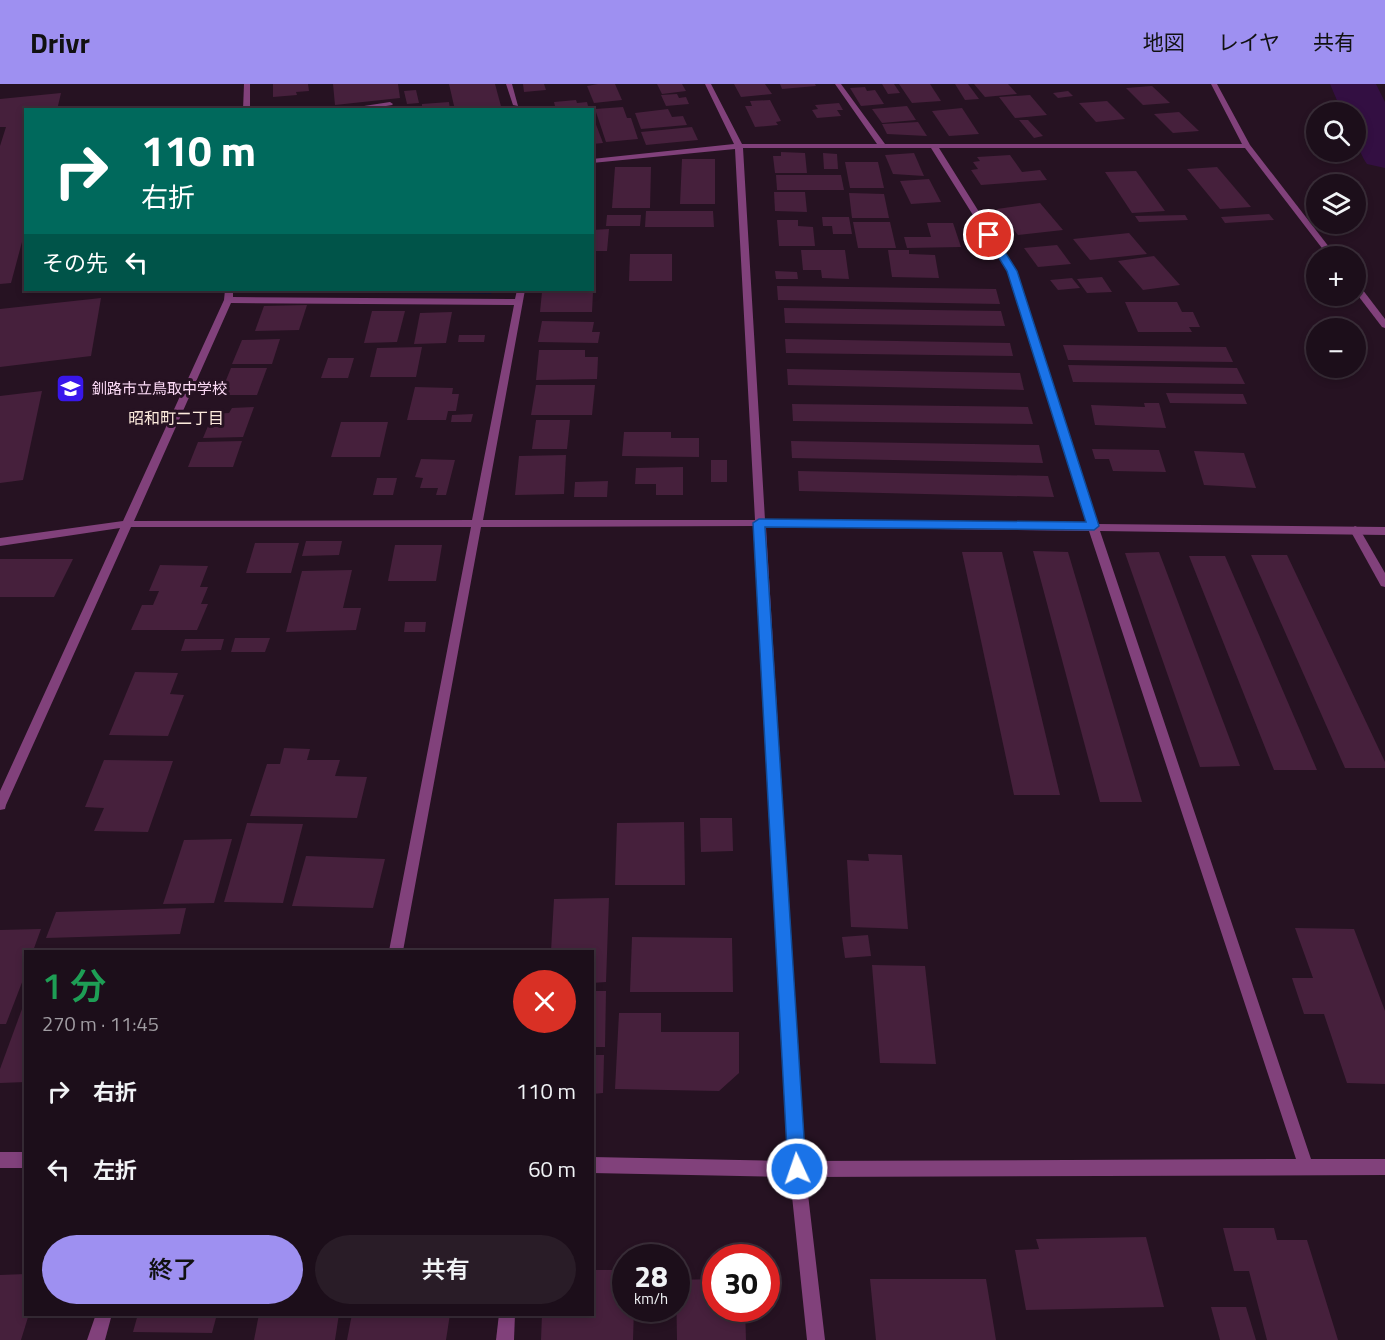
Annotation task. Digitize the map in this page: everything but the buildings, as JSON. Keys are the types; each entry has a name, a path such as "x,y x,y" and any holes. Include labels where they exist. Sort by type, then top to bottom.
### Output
{"street":[{"path":"246,108 247,84"},
{"path":"509,84 516,105"},
{"path":"708,84 739,146 797,1169 816,1340"},
{"path":"839,84 882,145"},
{"path":"1214,84 1247,146 1324,246"},
{"path":"357,108 390,104"},
{"path":"594,160 739,146 933,144 1247,146"},
{"path":"933,144 1012,271 1306,1167"},
{"path":"0,805 228,295 520,296 396,950"},
{"path":"1366,300 1385,325"},
{"path":"0,542 126,524 759,523 1385,531"},
{"path":"1355,530 1385,583"},
{"path":"0,1160 24,1160"},
{"path":"594,1165 797,1169 1385,1167"},
{"path":"96,1340 103,1316"},
{"path":"505,1340 507,1316"}],"shaded area":[{"path":"258,291 492,291 491,294"}],"waterway":[{"path":"1353,84 1385,153"}],"place":[{"name":"釧路市立鳥取中学校","path":"71,388"}],"district":[{"name":"昭和町二丁目","path":"176,418"}],"route":[{"path":"797,1169 759,523 1094,526 1012,271 989,235"}]}
